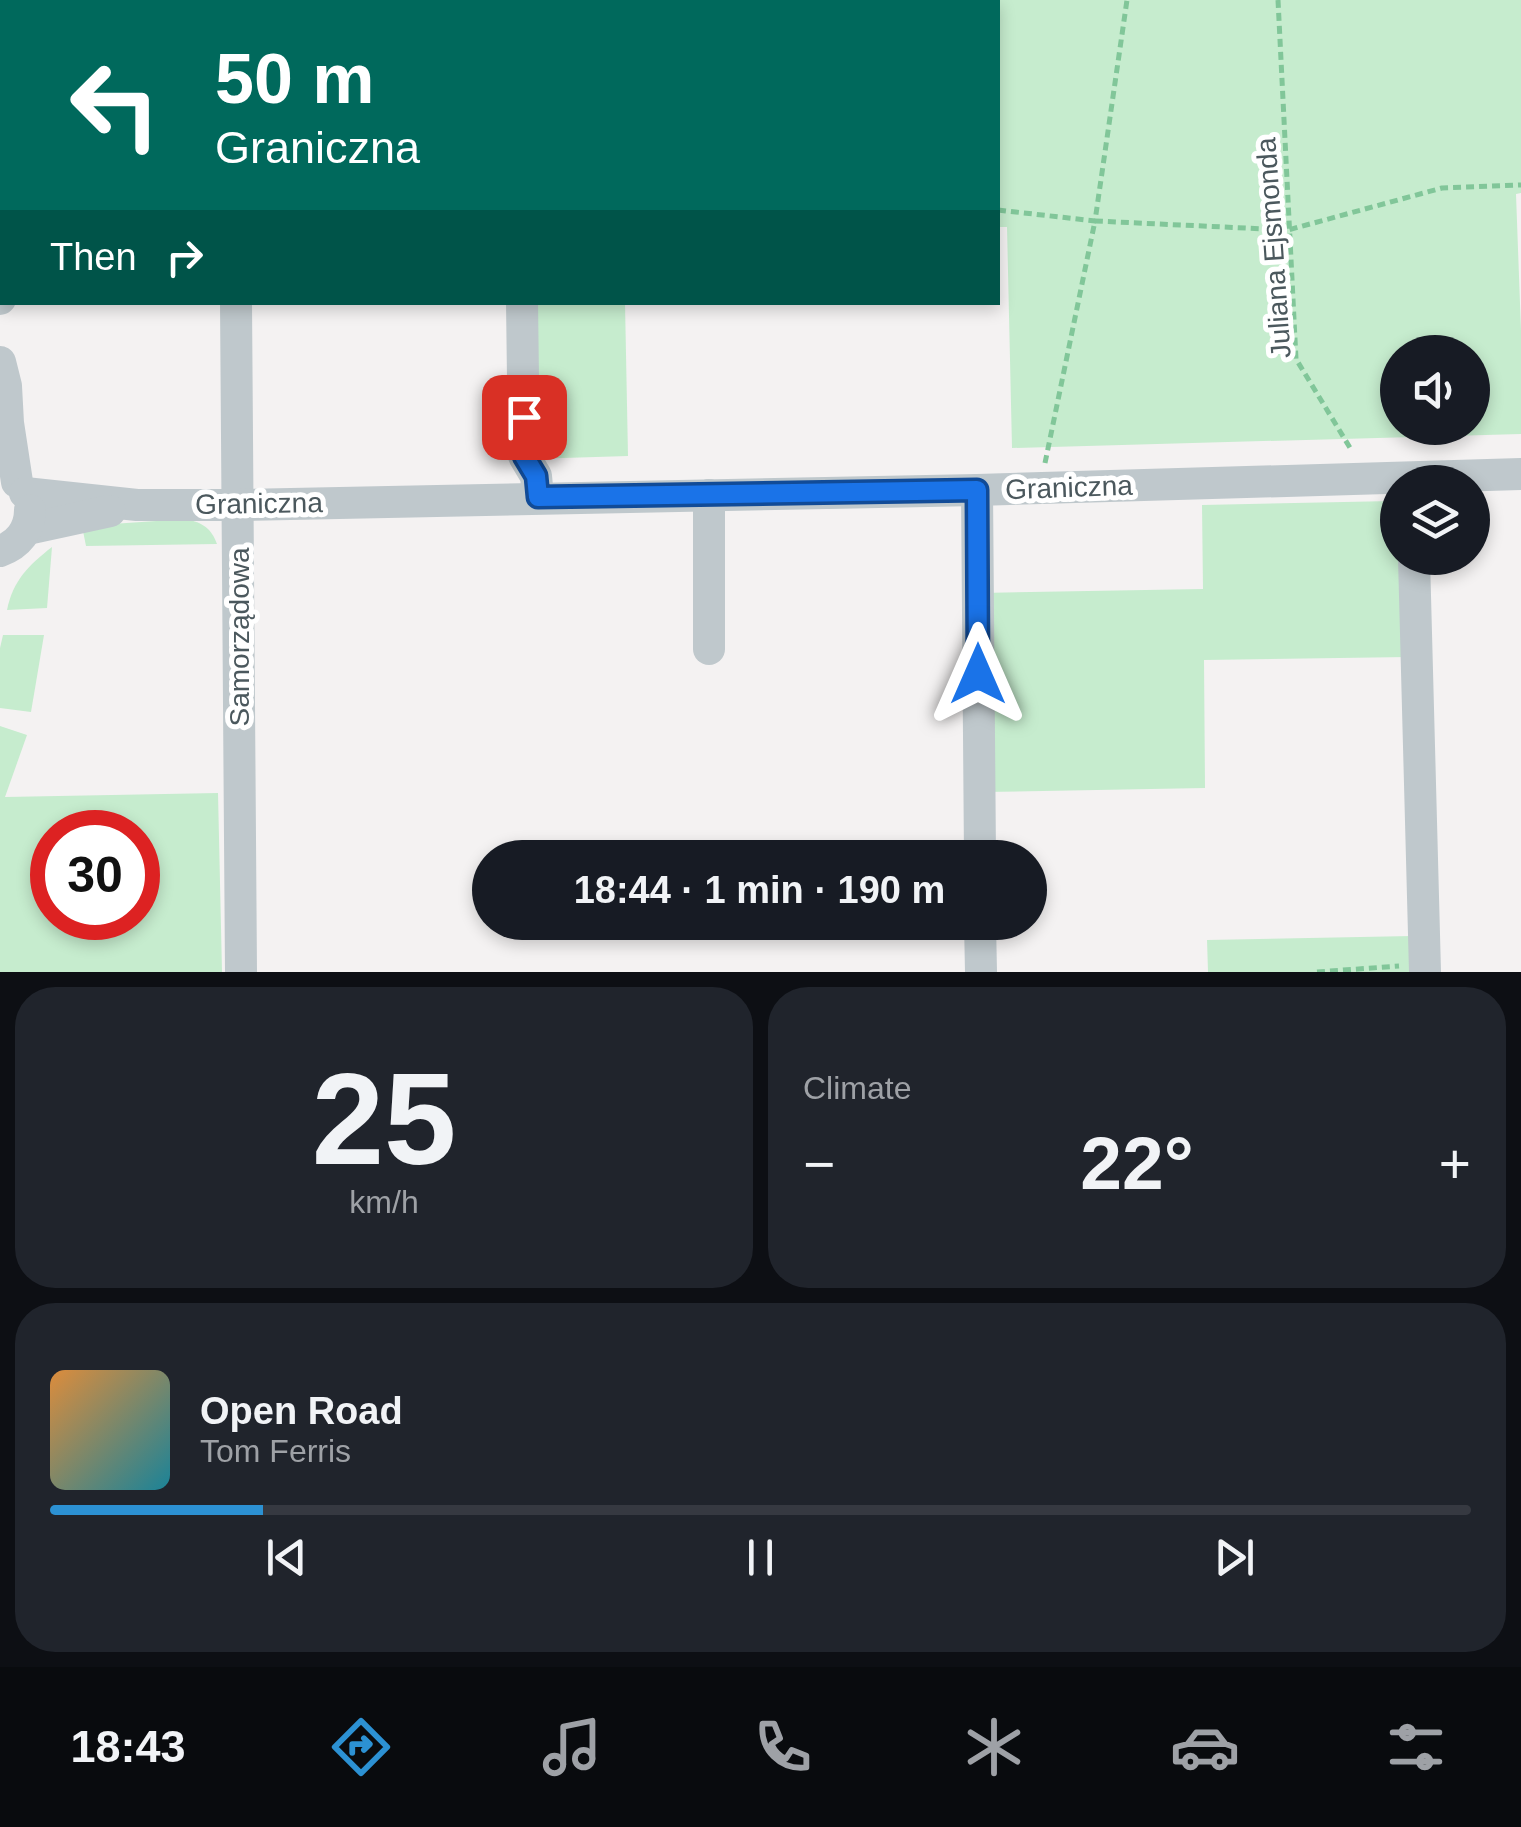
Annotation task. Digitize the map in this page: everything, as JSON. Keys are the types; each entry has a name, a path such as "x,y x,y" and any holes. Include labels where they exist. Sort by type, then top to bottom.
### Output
{"street":[{"name":"Samorządowa","path":"236,305 242,972"},
{"path":"522,305 524,456 536,476 538,497"},
{"path":"0,362 6,386 14,483 30,505 30,518 7,548"},
{"name":"Graniczna","path":"1490,475 1521,474"},
{"name":"Graniczna","path":"14,483 136,505 238,505 1380,478"},
{"path":"977,490 980,840"},
{"path":"709,494 709,649"},
{"name":"Graniczna","path":"7,548 136,505"},
{"path":"1414,575 1425,968"},
{"path":"980,940 980,972"}],"path":[{"path":"1044,466 1096,221 1126,0"},
{"name":"Juliana Ejsmonda","path":"1278,0 1296,359 1356,459 1358,478"},
{"path":"1000,210 1096,221 1288,230 1442,188 1521,185"},
{"path":"1317,972 1425,968"}],"green space":[{"path":"1000,0 1521,0 1521,193 1516,194 1521,434 1490,435 1490,335 1380,335 1380,438 1012,448 1007,227 1000,227"},
{"path":"530,305 625,305 628,456 531,459"},
{"path":"1380,501 1380,575 1406,575 1408,657 1204,660 1205,788 984,792 980,593 1203,589 1202,505"},
{"path":"186,519 206,527 217,544 86,546 82,526"},
{"path":"52,547 47,608 7,610 23,574"},
{"path":"3,635 44,635 31,712 0,708"},
{"path":"0,726 27,735 5,797 218,793 222,972 0,972"},
{"path":"1412,936 1412,972 1208,972 1207,940"}],"route":[{"path":"524,417 524,456 536,476 538,497 977,490 978,674"}]}
